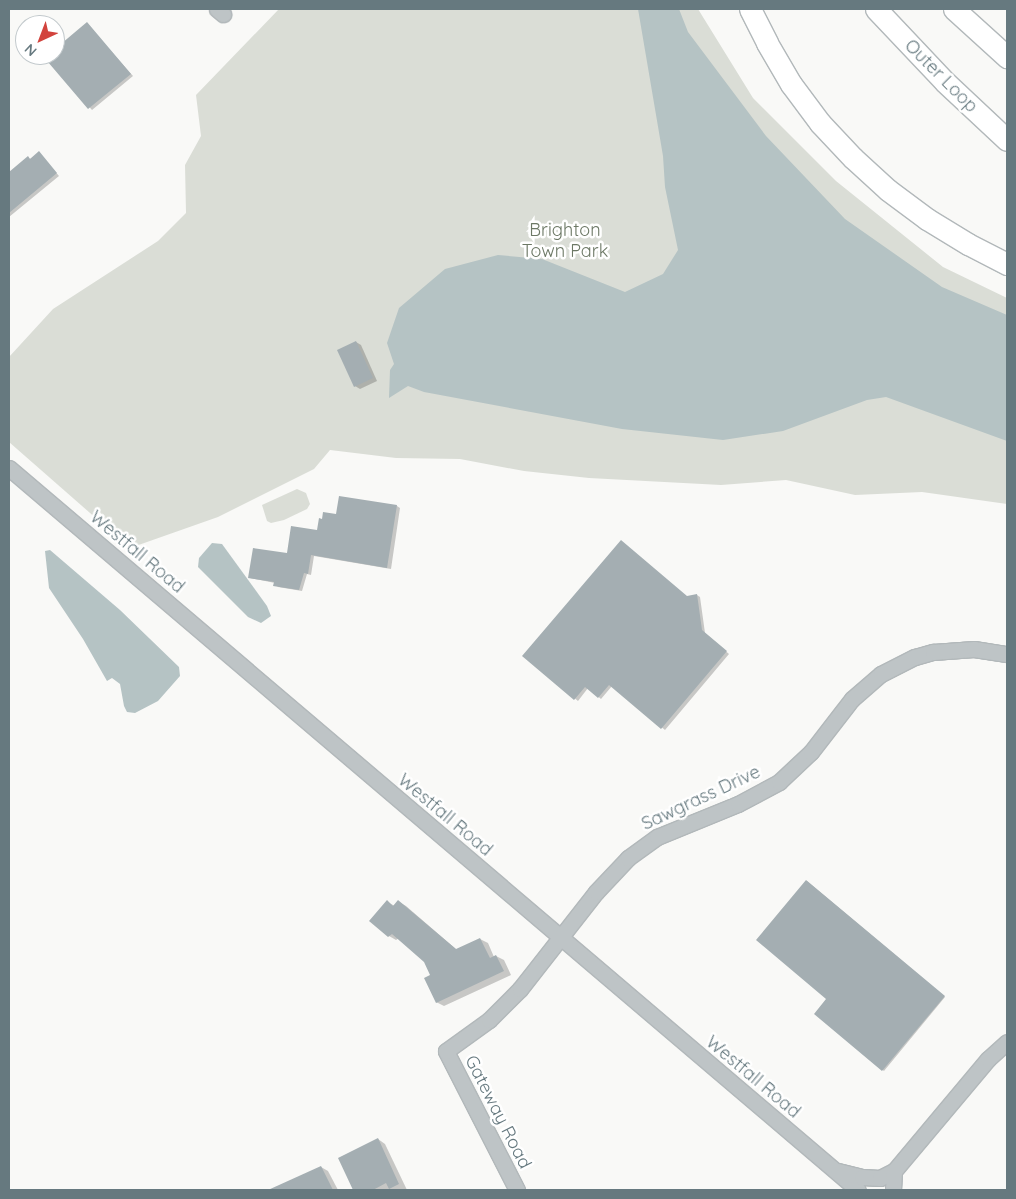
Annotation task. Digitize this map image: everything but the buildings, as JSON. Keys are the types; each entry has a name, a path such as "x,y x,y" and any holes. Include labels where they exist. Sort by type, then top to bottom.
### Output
{"highway":[{"path":"750,9 767,43 792,84 820,123 853,158 888,190 927,219 968,244 1007,264"},
{"name":"Outer Loop","path":"876,9 946,82 1007,140"},
{"path":"954,9 1007,57"}],"street":[{"name":"Westfall Road","path":"9,468 858,1190"},
{"name":"Sawgrass Drive","path":"446,1051 489,1020 520,989 613,873 642,846 676,829 745,801 779,782 811,752 852,699 881,674 914,657 933,652 974,649 1007,654"},
{"path":"832,1169 862,1177 880,1178 894,1171 988,1059 1007,1042"},
{"name":"Gateway Road","path":"446,1051 517,1190"},
{"path":"893,1190 894,1171"}],"green space":[{"name":"Brighton Town Park","path":"279,9 698,9 753,98 836,181 943,267 1007,298 1007,504 922,492 855,495 786,480 721,485 589,478 524,471 460,459 396,458 330,450 314,469 218,517 130,548 9,442 9,357 53,309 158,241 186,213 185,165 201,136 196,95"},
{"path":"297,489 306,493 310,504 307,509 284,520 271,523 267,521 262,505"}],"shaded area":[{"path":"638,9 679,9 688,32 766,136 845,219 942,287 1007,315 1007,441 886,397 867,400 783,431 723,440 622,429 424,392 408,386 389,398 390,370 394,364 387,343 399,308 445,269 498,255 542,259 625,292 663,274 678,250 665,187 663,156"},
{"path":"212,543 222,544 267,606 271,616 261,623 248,617 198,567 199,558"},
{"path":"50,550 120,610 179,667 180,676 158,701 135,713 127,712 120,684 112,678 107,681 83,639 49,588 45,551"}]}
